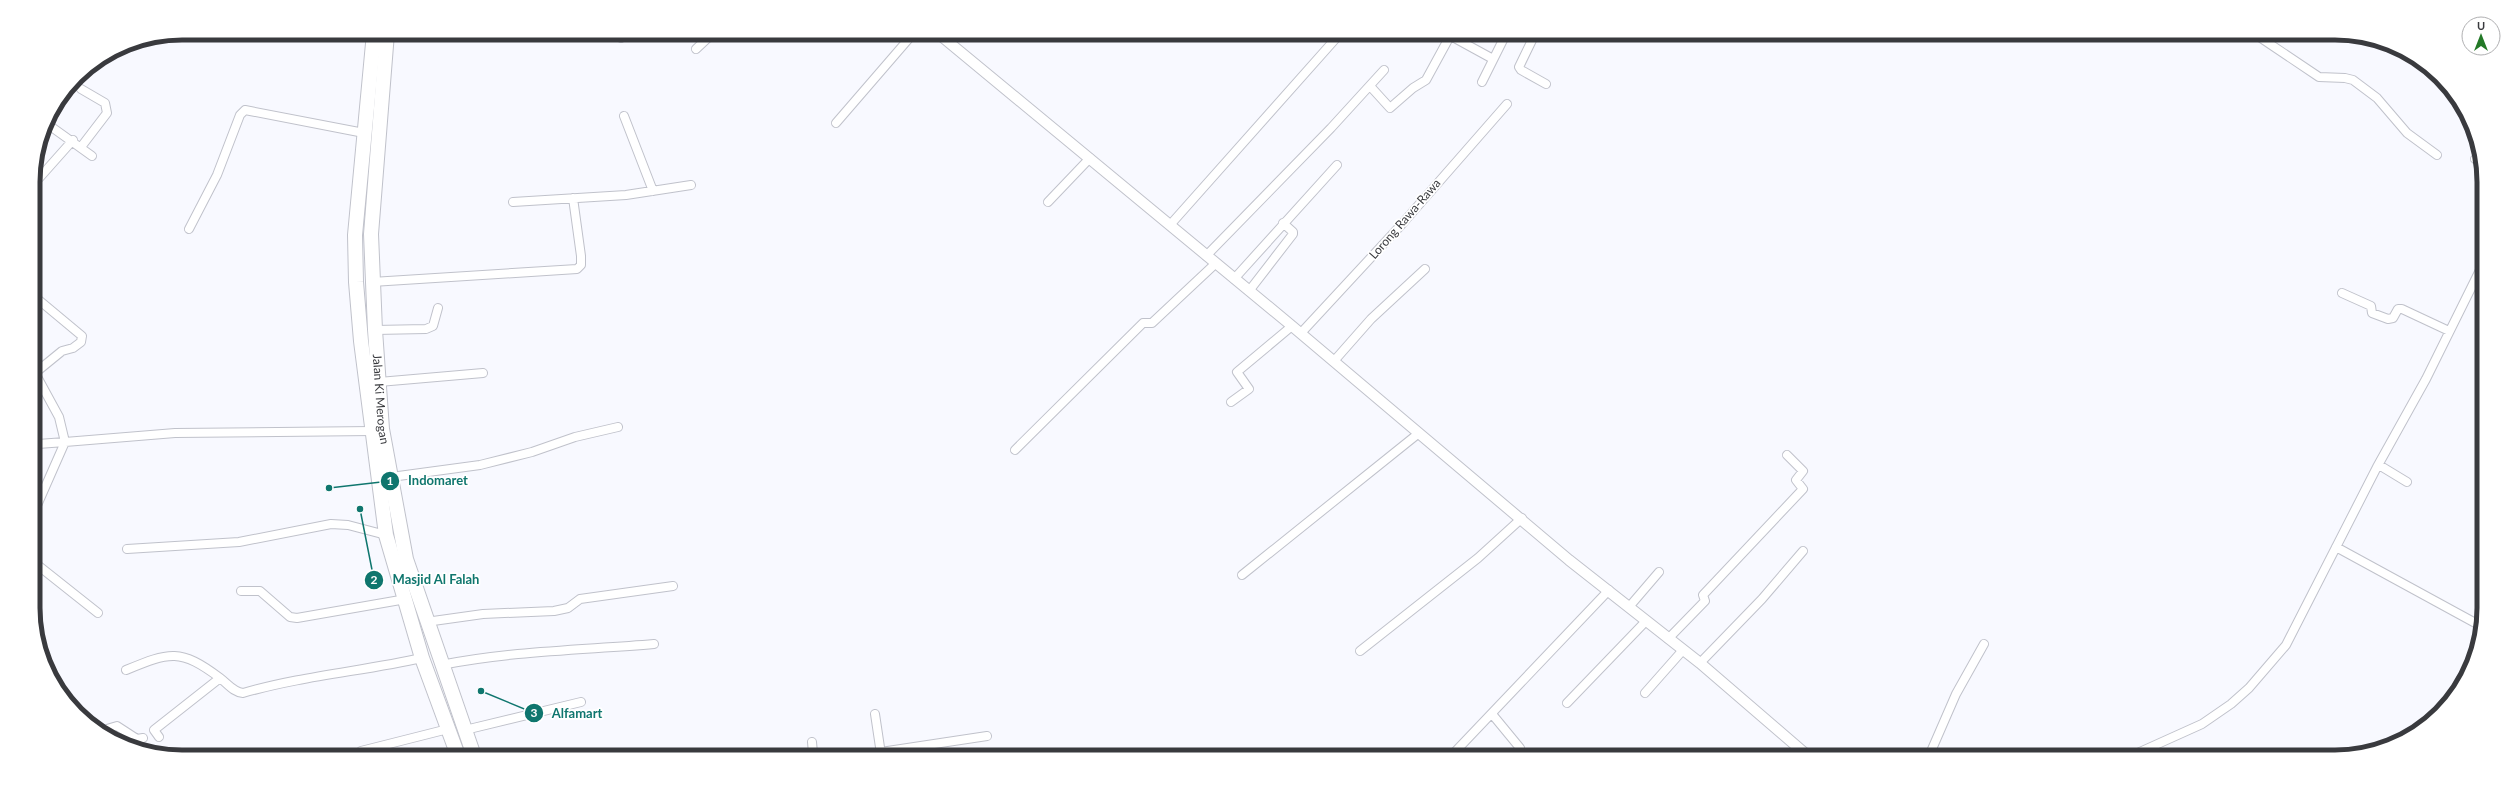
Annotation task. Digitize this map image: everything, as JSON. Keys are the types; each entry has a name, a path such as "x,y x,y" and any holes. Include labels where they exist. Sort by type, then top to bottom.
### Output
{"highway":[{"name":"Jalan Ki Merogan","path":"373,40 355,235 356,282 366,383 386,535 406,599 422,658 456,750"},
{"name":"Jalan Ki Merogan","path":"386,40 373,199 372,282 382,429 406,559 426,622 472,750"},
{"path":"358,200 373,199"}],"street":[{"path":"696,49 706,40"},
{"path":"836,124 908,40"},
{"path":"946,40 1090,158 1215,264 1301,333 1522,518 1569,560 1700,663 1801,750"},
{"path":"1170,226 1334,40"},
{"path":"1370,86 1390,108 1413,88 1426,80 1448,40"},
{"path":"1457,40 1493,59"},
{"path":"1482,82 1503,40"},
{"path":"1532,40 1519,66 1521,70 1546,84"},
{"path":"2264,40 2319,77 2345,78 2353,80 2377,98 2407,133 2437,155"},
{"path":"1206,256 1384,70"},
{"path":"81,89 105,103 107,113 81,146"},
{"name":"Lorong Rawa-Rawa","path":"1301,333 1402,224 1507,104"},
{"path":"189,229 217,175 240,115 245,110 364,133"},
{"path":"624,116 653,191"},
{"path":"52,127 73,140 92,156"},
{"path":"40,177 73,140"},
{"path":"1048,202 1090,158"},
{"path":"1234,279 1337,165"},
{"path":"513,202 653,191 691,185"},
{"path":"372,282 577,269 581,256 573,198"},
{"path":"1249,291 1293,234 1293,232 1283,223"},
{"path":"1015,450 1143,323 1152,323 1215,264"},
{"path":"1334,361 1371,319 1425,269"},
{"path":"2144,750 2202,724 2231,704 2249,688 2286,645 2477,276"},
{"path":"2342,293 2371,306 2372,312 2388,319 2393,318 2398,309 2402,309 2449,332"},
{"path":"40,301 82,336 81,342 73,348 62,351 40,369"},
{"path":"375,330 426,328 433,326 438,308"},
{"path":"1231,402 1249,389 1237,372 1292,326"},
{"path":"379,382 483,373"},
{"path":"40,382 59,418 65,442 40,499"},
{"path":"391,477 480,465 532,452 575,437 618,428"},
{"path":"40,444 175,433 373,431"},
{"path":"1242,575 1419,433"},
{"path":"1668,638 1705,600 1703,595 1803,489 1796,480 1803,472 1787,455"},
{"path":"2379,465 2407,482"},
{"path":"1360,651 1478,558 1522,518"},
{"path":"127,549 239,542 331,524 348,525 386,535"},
{"path":"2336,547 2476,624"},
{"path":"1700,663 1764,602 1803,551"},
{"path":"40,567 98,613"},
{"path":"1629,607 1659,572"},
{"path":"426,622 483,614 554,611 568,608 580,599 673,586"},
{"path":"1457,750 1609,590"},
{"path":"241,591 260,591 290,617 297,618 406,599"},
{"path":"1567,703 1646,621"},
{"path":"441,665 486,656 654,644"},
{"path":"1931,750 1943,721 1984,644"},
{"path":"1645,693 1683,650"},
{"path":"126,670 174,654 184,657 220,678 234,690 243,692 303,678 376,668 422,658"},
{"path":"159,737 154,730 220,678"},
{"path":"464,730 581,702"},
{"path":"875,714 881,750"},
{"path":"1492,714 1520,748"},
{"path":"107,729 117,726 138,739 143,738"},
{"path":"365,750 448,729"},
{"path":"900,750 987,736"},
{"path":"812,742 813,750"}],"place":[{"name":"Indomaret","path":"329,488"},
{"name":"Masjid Al Falah","path":"360,509"},
{"name":"Alfamart","path":"481,691"}]}
